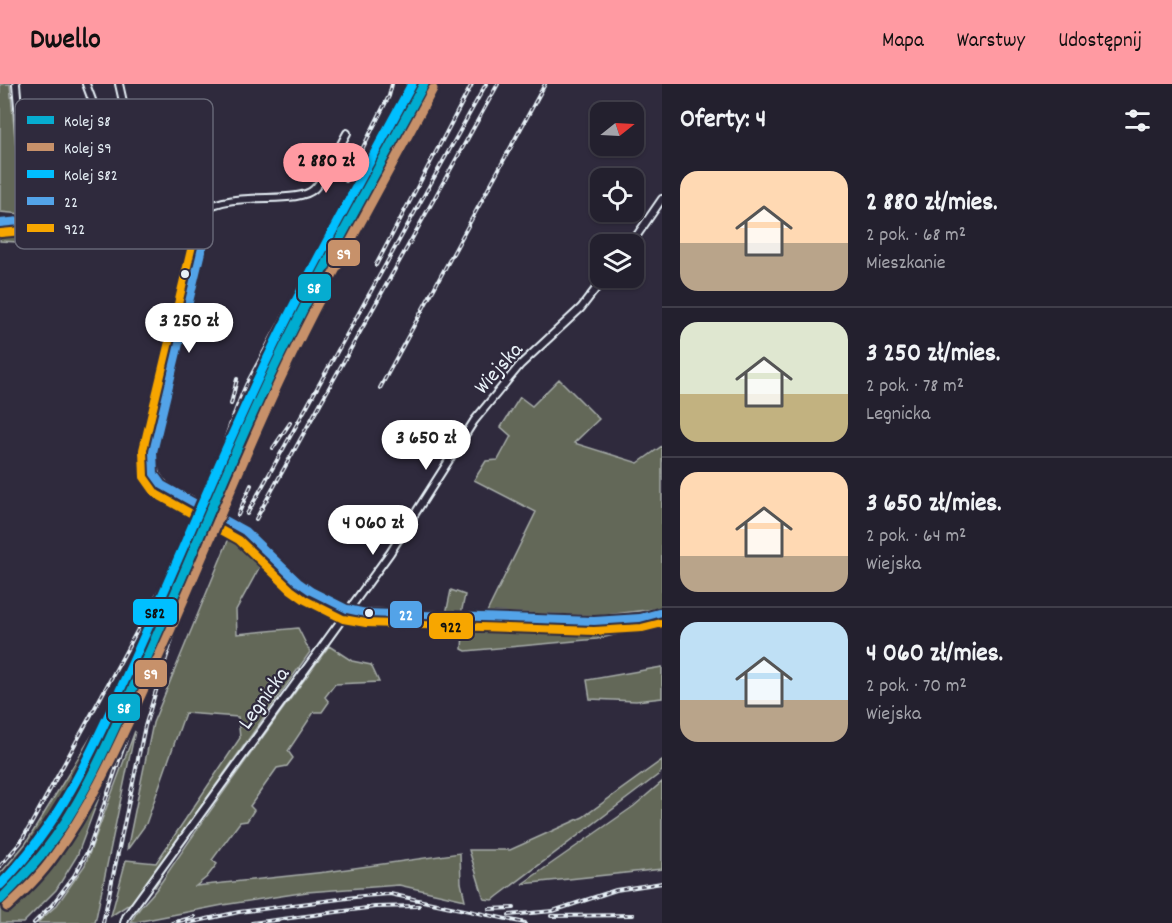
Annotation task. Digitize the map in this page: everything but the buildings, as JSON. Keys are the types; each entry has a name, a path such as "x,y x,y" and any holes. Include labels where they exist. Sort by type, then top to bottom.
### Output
{"street":[{"path":"16,84 17,99"},
{"path":"86,84 92,99"},
{"path":"120,84 123,99"},
{"path":"213,204 301,195 313,190 347,133"},
{"path":"638,234 662,199"},
{"path":"0,223 15,221"},
{"path":"191,500 162,485 154,474 152,464 202,249"},
{"name":"Wiejska","path":"347,609 390,553 447,461 493,396 520,365 581,308 596,288"},
{"path":"234,524 245,531 298,582 347,609 366,613 594,621 640,618 662,612"},
{"name":"Legnicka","path":"124,923 126,917 347,609"}],"green space":[{"path":"0,84 10,84 15,138 15,213 0,212"},
{"path":"0,228 15,228 15,242 0,241"},
{"path":"559,379 599,419 574,443 638,463 662,446 662,608 599,616 487,612 536,512 474,480 486,461 498,460 511,436 501,427 520,397 532,406"},
{"path":"232,531 264,559 236,610 237,634 298,628 310,652 134,901 111,916 126,860 156,863 240,738 238,717 185,713 146,824 127,850 153,723"},
{"path":"451,590 465,595 461,614 446,614"},
{"path":"662,616 662,624 597,639 466,651 462,649 463,632 467,621 604,626"},
{"path":"334,633 171,860 155,887 152,886"},
{"path":"161,642 144,677 77,856 56,890 23,923 0,923 0,903 42,864 74,818 143,673"},
{"path":"329,646 352,661 371,665 379,682 335,684 325,697 329,702 322,712 314,712 288,751 293,758 287,766 277,768 250,806 254,810 247,821 240,822 212,860 217,864 196,886 326,872 460,853 461,883 465,900 399,885 307,892 131,923 136,913 158,887 242,765"},
{"path":"662,667 662,698 636,701 590,699 587,680"},
{"path":"114,712 64,815 29,863 0,890 0,874 26,843 94,732"},
{"path":"135,731 95,923 37,923 57,905 85,865"},
{"path":"662,760 662,771 658,775 493,900 484,899 469,850 510,850 583,817"},
{"path":"662,782 662,869 522,884 634,806"}],"tunnel":[{"path":"191,500 234,524"}],"railway":[{"path":"346,181 389,96 392,84"},
{"path":"0,866 20,843 30,826 187,540 204,502 246,385 408,84"},
{"path":"103,923 145,726 203,540 260,408 292,341 429,84"},
{"path":"376,265 472,84"},
{"path":"247,514 486,84"},
{"path":"256,519 498,84"},
{"path":"380,388 545,84"},
{"path":"231,404 237,379"},
{"path":"273,448 290,423"},
{"path":"238,515 251,485"},
{"path":"34,923 52,905 74,876 89,849 135,713 156,666"},
{"path":"509,915 553,911 616,890 662,883"},
{"path":"188,923 239,912 390,894 525,923"},
{"path":"252,923 375,907 419,906"},
{"path":"489,909 514,908"},
{"path":"551,916 633,915"},
{"path":"172,923 194,917"}],"rail line":[{"name":"S82","path":"0,885 40,838 87,760 141,644 262,369 324,246 412,84"},
{"name":"S8","path":"0,900 34,865 59,832 96,768 153,644 238,446 293,329 424,84"},
{"name":"S9","path":"7,907 54,856 82,814 106,770 163,648 281,377 433,89"}],"transit line":[{"name":"22","path":"0,223 15,222"},
{"name":"922","path":"1,233 15,232"},
{"name":"922","path":"191,249 143,450 144,477 156,494 239,540 291,590 305,600 343,619 366,623 594,631 642,628 662,623"},
{"name":"22","path":"202,249 153,452 154,474 162,485 245,531 298,582 347,609 366,613 594,621 640,618 662,612"}]}
